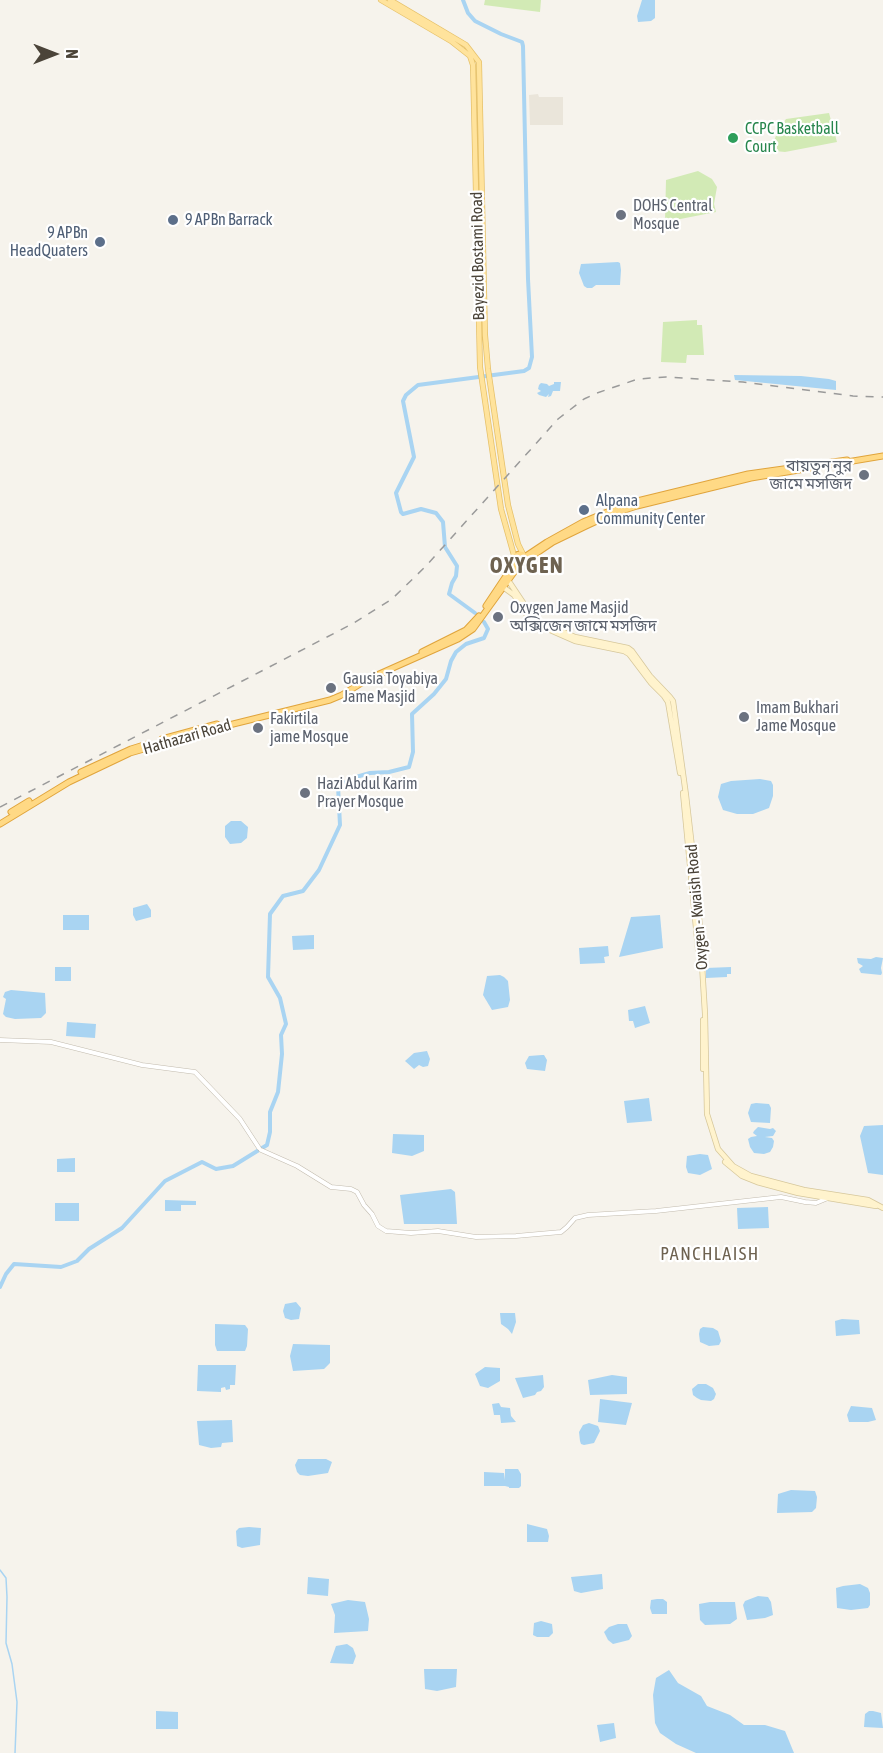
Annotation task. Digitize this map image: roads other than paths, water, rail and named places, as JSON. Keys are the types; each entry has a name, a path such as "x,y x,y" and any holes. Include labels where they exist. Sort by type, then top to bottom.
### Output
{"highway":[{"path":"521,559 583,522 629,503 748,474 883,455"},
{"name":"Hathazari Road","path":"0,822 69,782 130,753 192,734 342,695 368,679 468,634 521,559"},
{"name":"Hathazari Road","path":"0,822 64,780 131,749 193,730 333,696 368,676 449,640 466,630 482,612 521,559"}],"main road":[{"name":"Bayezid Bostami Road","path":"381,0 451,41 470,56 473,65 480,370 501,509 521,559"},
{"name":"Bayezid Bostami Road","path":"390,0 466,45 478,62 485,335 489,380 508,505 521,559"},
{"name":"Oxygen - Kwaish Road","path":"508,580 534,619 575,637 628,648 670,697 675,711 687,795 698,899 705,1014 706,1103 709,1124 718,1149 742,1172 829,1196"},
{"name":"Oxygen - Kwaish Road","path":"503,587 514,595 534,623 575,641 627,652 667,700 684,797 698,949 702,1004 704,1107 707,1125 721,1158 730,1168 757,1182 798,1193 868,1200 883,1209"}],"street":[{"path":"0,1040 51,1042 142,1065 195,1072 240,1119 260,1149 297,1166 331,1187 351,1189 357,1192 378,1226 386,1231 411,1233 438,1231 476,1236 516,1236 561,1232 574,1218 588,1215 656,1211 781,1197 816,1203 829,1196"}],"water":[{"path":"642,0 655,0 655,18 651,21 638,22 637,16"},
{"path":"618,262 621,270 620,285 596,285 592,288 584,286 579,273 581,264"},
{"path":"734,375 801,376 829,379 836,381 836,390 735,380"},
{"path":"554,382 561,382 560,391 553,391 548,397 549,394 546,397 537,393 541,391 538,389 541,383 549,386"},
{"path":"760,779 771,781 773,785 773,796 769,808 753,814 737,814 723,810 718,797 721,784"},
{"path":"231,821 241,821 248,827 247,838 241,843 230,844 225,837 225,826"},
{"path":"147,904 151,910 151,917 136,921 133,908"},
{"path":"63,915 89,915 89,930 63,930"},
{"path":"660,915 663,948 619,957 631,917"},
{"path":"314,935 314,949 293,950 292,936"},
{"path":"608,946 609,956 604,957 605,963 580,964 579,948"},
{"path":"857,958 883,958 881,975 861,973 859,969 863,966 858,963"},
{"path":"55,967 71,967 71,981 55,981"},
{"path":"731,967 731,974 727,974 727,977 706,978 706,968"},
{"path":"500,975 508,981 510,1000 508,1007 492,1010 483,995 487,976"},
{"path":"11,990 45,993 46,1013 41,1018 6,1017 3,1014 6,999 3,997 5,992"},
{"path":"645,1006 650,1023 635,1028 633,1021 629,1021 628,1010"},
{"path":"67,1022 96,1024 95,1038 66,1036"},
{"path":"427,1051 430,1059 428,1066 419,1065 414,1069 405,1061 414,1053"},
{"path":"544,1055 547,1060 545,1071 527,1069 525,1063 529,1056"},
{"path":"649,1098 652,1121 627,1123 624,1101"},
{"path":"751,1104 769,1104 770,1123 751,1122 748,1113"},
{"path":"883,1125 883,1175 868,1173 860,1136 864,1126"},
{"path":"758,1127 773,1128 776,1131 773,1136 765,1137 772,1138 774,1141 770,1152 754,1153 750,1147 748,1139 757,1136 753,1133"},
{"path":"393,1134 424,1135 424,1151 412,1156 392,1153"},
{"path":"708,1155 712,1169 700,1175 688,1173 687,1156"},
{"path":"75,1158 75,1172 57,1172 57,1159"},
{"path":"451,1189 455,1192 457,1224 404,1224 400,1195"},
{"path":"165,1200 196,1201 196,1205 181,1205 181,1211 165,1211"},
{"path":"55,1203 79,1203 79,1221 55,1221"},
{"path":"768,1207 769,1228 738,1229 737,1208"},
{"path":"296,1302 301,1308 299,1319 285,1318 283,1311 285,1304"},
{"path":"500,1313 515,1313 516,1322 512,1334 501,1324"},
{"path":"859,1320 860,1334 836,1336 835,1321"},
{"path":"215,1324 245,1325 248,1329 245,1351 217,1351"},
{"path":"703,1327 718,1331 721,1341 719,1345 709,1346 700,1342 700,1329"},
{"path":"293,1344 330,1345 330,1363 324,1369 293,1371 290,1356"},
{"path":"198,1365 236,1365 235,1385 230,1385 230,1389 226,1390 225,1387 221,1388 221,1392 197,1391"},
{"path":"485,1367 500,1368 500,1381 488,1388 480,1386 475,1374"},
{"path":"543,1375 544,1387 541,1391 523,1398 515,1378"},
{"path":"612,1375 627,1377 627,1394 590,1395 588,1380"},
{"path":"698,1384 706,1384 713,1388 716,1394 714,1399 701,1400 693,1395 692,1389"},
{"path":"600,1399 632,1403 626,1425 598,1422"},
{"path":"499,1403 501,1407 510,1408 511,1416 516,1422 501,1423 500,1415 494,1415 492,1404"},
{"path":"851,1406 872,1408 876,1420 849,1422 847,1415"},
{"path":"232,1420 233,1442 222,1443 221,1447 211,1448 199,1445 197,1421"},
{"path":"589,1423 598,1426 600,1431 594,1443 584,1445 581,1444 579,1432 583,1425"},
{"path":"298,1459 326,1459 332,1462 328,1473 308,1476 297,1472 295,1465"},
{"path":"505,1469 518,1469 521,1474 519,1488 484,1486 484,1472 504,1473 505,1480"},
{"path":"791,1490 815,1491 816,1508 812,1512 777,1513 778,1494"},
{"path":"527,1524 547,1529 548,1542 527,1542"},
{"path":"239,1528 261,1528 260,1545 242,1548 237,1546 236,1531"},
{"path":"602,1574 603,1589 581,1593 574,1591 571,1577"},
{"path":"308,1577 329,1579 328,1596 307,1594"},
{"path":"860,1584 868,1588 870,1593 868,1608 851,1610 837,1608 836,1588"},
{"path":"758,1596 768,1597 773,1615 747,1620 743,1605 745,1601"},
{"path":"348,1600 365,1602 369,1619 368,1631 334,1633 335,1615 331,1604"},
{"path":"651,1600 667,1602 667,1614 652,1614"},
{"path":"735,1602 737,1619 730,1624 705,1625 700,1620 699,1604"},
{"path":"541,1621 552,1624 553,1633 549,1637 533,1635 534,1623"},
{"path":"627,1624 632,1636 629,1640 613,1644 604,1632 609,1627"},
{"path":"347,1644 353,1648 356,1656 353,1664 330,1663 336,1646"},
{"path":"424,1669 457,1669 456,1687 437,1691 425,1689"},
{"path":"669,1670 678,1683 701,1696 707,1706 730,1715 744,1725 765,1725 785,1731 794,1753 696,1753 676,1744 660,1733 655,1723 653,1695 656,1678"},
{"path":"156,1711 178,1712 178,1729 156,1729"},
{"path":"873,1711 881,1713 883,1728 864,1727 865,1714"},
{"path":"614,1723 616,1738 600,1742 597,1725"}],"waterway":[{"path":"463,0 468,13 475,21 522,42 523,46 532,357 529,368 524,371 418,385 406,395 403,401 414,457 396,493 403,514 421,509 436,513 443,522 445,547 457,566 449,594 475,613"},
{"path":"0,1287 14,1264 61,1267 77,1261 89,1249 122,1228 165,1181 202,1162 216,1169 233,1166 267,1145 270,1132 270,1112 278,1092 282,1054 281,1035 286,1024 280,998 268,977 270,914 283,896 303,891 319,870 340,825 338,786 370,773 389,772 409,767 413,752 412,714 434,694 446,679 456,652 466,644 484,638 488,629 484,622"},
{"path":"0,1570 6,1578 6,1643 12,1664 17,1702 15,1753"}],"railway":[{"path":"0,807 352,624 392,599 426,566 558,419 584,399 638,379 666,377 743,382 853,396 883,397"}],"place":[{"name":"CCPC Basketball Court","path":"733,138"},
{"name":"DOHS Central Mosque","path":"621,215"},
{"name":"9 APBn Barrack","path":"173,220"},
{"name":"9 APBn HeadQuaters","path":"100,242"},
{"name":"বায়তুন্ নুর জামে মসজিদ","path":"864,475"},
{"name":"Alpana Community Center","path":"584,510"},
{"name":"Oxygen Jame Masjid অক্সিজেন জামে মসজিদ","path":"498,617"},
{"name":"Gausia Toyabiya Jame Masjid","path":"331,688"},
{"name":"Imam Bukhari Jame Mosque","path":"744,717"},
{"name":"Fakirtila jame Mosque","path":"258,728"},
{"name":"Hazi Abdul Karim Prayer Mosque","path":"305,793"}],"district":[{"name":"OXYGEN","path":"527,566"},
{"name":"PANCHLAISH","path":"710,1254"}]}
